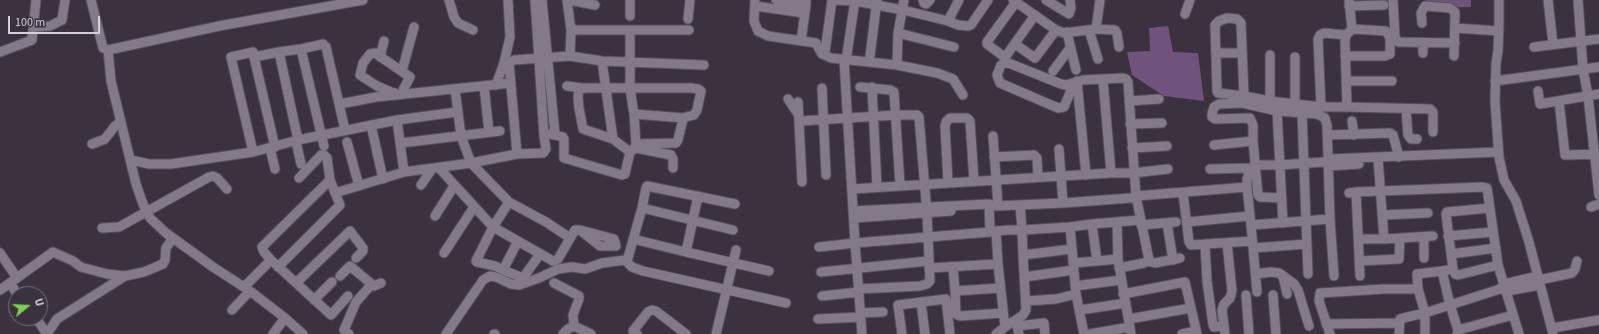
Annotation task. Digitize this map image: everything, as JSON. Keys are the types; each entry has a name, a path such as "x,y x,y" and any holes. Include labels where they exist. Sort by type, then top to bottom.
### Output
{"street":[{"path":"0,52 32,40 36,0"},
{"path":"33,27 50,26 62,20 65,0"},
{"path":"92,0 104,45 120,122 138,194 146,212 154,222 173,238 247,289 303,334"},
{"path":"104,45 359,0"},
{"path":"449,0 454,18 458,23 473,30"},
{"path":"496,85 504,63 510,37 508,0"},
{"path":"535,0 555,134"},
{"path":"335,193 404,172 471,163 517,154 543,153 546,149 544,136 542,0"},
{"path":"570,56 571,30 568,0 595,5"},
{"path":"630,0 630,16"},
{"path":"688,20 690,0"},
{"path":"776,0 805,6"},
{"path":"822,52 832,0 877,3 948,21 958,25 971,25 988,0"},
{"path":"897,62 898,33 904,0"},
{"path":"948,21 959,0"},
{"path":"1046,0 1069,14"},
{"path":"1070,0 1070,48 1076,70"},
{"path":"1098,59 1092,30 1100,0"},
{"path":"1185,14 1190,0"},
{"path":"1393,0 1396,40 1401,43 1455,43"},
{"path":"1499,0 1499,31 1495,102 1498,155 1504,180 1516,201 1552,331 1599,320"},
{"path":"1548,0 1553,44"},
{"path":"1578,0 1583,69 1596,154 1599,195"},
{"path":"855,1 845,57 856,268 862,334"},
{"path":"920,14 926,1"},
{"path":"1035,15 1006,56 1003,56 987,44 1015,1 1035,15 1056,30 1069,32 1115,30 1117,33 1119,47"},
{"path":"805,6 755,3 754,21 758,31 768,36 816,43 824,56 897,62"},
{"path":"870,56 877,3"},
{"path":"1347,107 1345,56 1349,32 1349,3 1384,5"},
{"path":"1422,23 1423,9 1428,3 1453,10 1456,14 1454,56"},
{"path":"801,41 805,6"},
{"path":"1244,96 1241,53 1241,23 1240,20 1227,18 1219,21 1215,25 1217,92 1221,95 1244,96 1270,101 1321,106 1430,109 1432,111 1433,132"},
{"path":"402,71 414,27"},
{"path":"1455,28 1499,31"},
{"path":"571,30 690,30"},
{"path":"544,136 555,134 564,139 564,158 622,175 626,173 633,148 634,114 630,88 630,30"},
{"path":"1015,44 1035,58 1056,30"},
{"path":"1321,106 1318,39 1320,35 1324,33 1386,31 1390,38 1390,54 1385,56 1345,56"},
{"path":"898,33 954,47"},
{"path":"1534,46 1599,39"},
{"path":"380,57 384,41"},
{"path":"1423,43 1423,53"},
{"path":"254,57 323,44 325,45 345,130"},
{"path":"302,48 324,146"},
{"path":"1053,71 1070,48"},
{"path":"254,152 231,57 253,52 275,169"},
{"path":"279,52 301,164"},
{"path":"403,92 410,77 380,57 373,53 370,54 364,63 360,75 377,86 391,92 396,93 511,83"},
{"path":"1216,53 1241,53"},
{"path":"505,54 514,60"},
{"path":"1270,55 1270,101"},
{"path":"517,154 509,63 514,60 570,56 602,61 704,65"},
{"path":"845,57 870,56 937,72 953,79 963,95"},
{"path":"1295,57 1295,103"},
{"path":"602,61 613,139"},
{"path":"819,247 1117,222 1141,223 1171,222 1176,259 1155,263 1149,260 1141,223 1134,198 1128,82 1123,78 1076,82 1061,84 1006,62 1001,65 997,74 1000,83 1058,108 1064,107 1076,82"},
{"path":"1496,81 1599,67"},
{"path":"1103,80 1111,172"},
{"path":"1346,81 1392,81"},
{"path":"1076,82 1086,175"},
{"path":"484,86 489,132"},
{"path":"567,86 605,89 691,88 699,89 701,92 695,114 684,118 634,114"},
{"path":"860,87 893,90 900,186"},
{"path":"872,87 877,187"},
{"path":"455,88 461,136 471,163 509,202 546,222 570,238"},
{"path":"582,88 578,92 578,97 583,130 613,139 633,148 667,154 672,156 673,163 676,143 684,118"},
{"path":"822,88 822,120 826,175"},
{"path":"1538,91 1540,104 1559,102 1599,94"},
{"path":"340,104 403,92"},
{"path":"788,99 800,119"},
{"path":"1129,101 1158,99"},
{"path":"798,102 802,182"},
{"path":"1559,102 1565,154 1596,154"},
{"path":"1281,198 1260,197 1258,194 1254,166 1253,125 1250,118 1215,119 1212,117 1214,107 1219,104 1236,103 1277,111 1323,116 1327,125 1328,135 1330,219 1334,276"},
{"path":"1406,109 1408,135 1411,139 1417,139"},
{"path":"1277,111 1283,223"},
{"path":"130,160 149,164 166,165 254,152 297,140 345,130 397,120 457,112"},
{"path":"1302,113 1308,274"},
{"path":"800,119 848,119 896,115 917,115 920,117 927,210 928,264 930,281 927,284 822,296"},
{"path":"948,182 945,126 946,122 950,118 967,118 970,121 974,181"},
{"path":"397,120 404,172"},
{"path":"1352,121 1354,135"},
{"path":"92,144 105,139 120,122"},
{"path":"1130,124 1162,123"},
{"path":"371,125 383,178"},
{"path":"401,143 500,131"},
{"path":"1328,135 1392,134 1399,157"},
{"path":"993,136 996,180 992,206 993,232 998,264 1004,327"},
{"path":"1214,145 1253,141"},
{"path":"347,142 359,186"},
{"path":"633,148 676,143"},
{"path":"1132,148 1168,146"},
{"path":"1059,149 1063,203"},
{"path":"278,267 340,205 330,180 327,158 324,155 321,155 299,178"},
{"path":"994,157 1034,155 1036,158 1038,177"},
{"path":"1210,169 1279,166 1305,162 1498,155"},
{"path":"1378,160 1399,157 1456,157"},
{"path":"1378,160 1384,239"},
{"path":"1254,166 1247,179 1247,190 1258,292"},
{"path":"421,185 435,168"},
{"path":"435,168 493,227 553,261 558,259 574,231 580,230"},
{"path":"852,189 948,182 1086,175 1111,172 1133,173 1168,169"},
{"path":"102,228 120,227 209,177 213,176 217,178 227,189"},
{"path":"330,180 262,247 264,252 278,267 332,315 348,296"},
{"path":"435,216 454,186"},
{"path":"446,334 483,280 490,276 496,277 511,284 519,285 558,269 572,267 585,269 609,262 625,260 630,254 646,188 648,186 735,204"},
{"path":"1360,276 1359,239 1353,192 1483,187 1487,190 1503,288 1519,334"},
{"path":"854,214 1063,203 1247,190"},
{"path":"1180,195 1191,245 1227,243 1253,245 1307,244"},
{"path":"686,252 694,221 698,196"},
{"path":"509,202 493,227 476,261 495,266 523,278 540,254"},
{"path":"996,334 1023,315 1026,310 1020,205"},
{"path":"444,253 474,207"},
{"path":"642,208 733,230"},
{"path":"1490,208 1446,213 1448,236 1455,274 1458,275 1498,264"},
{"path":"1382,215 1428,213"},
{"path":"1187,222 1250,220 1283,223 1330,219"},
{"path":"1117,222 1121,280 1130,327"},
{"path":"1092,224 1097,261"},
{"path":"1070,227 1075,290 1084,334"},
{"path":"296,283 350,231 363,248 363,251 356,258"},
{"path":"1448,236 1493,232"},
{"path":"1359,239 1429,236 1424,258"},
{"path":"0,290 51,253 55,252 90,270 124,276 144,272 163,264 165,260 166,248 173,238"},
{"path":"1360,261 1399,259 1400,238"},
{"path":"633,239 769,272"},
{"path":"503,270 518,241"},
{"path":"1205,245 1207,281 1213,326 1224,330 1223,308 1230,298 1232,291 1227,243"},
{"path":"1451,254 1496,248"},
{"path":"1023,255 1072,249"},
{"path":"716,334 725,290 736,250"},
{"path":"0,253 14,280 15,286"},
{"path":"232,310 271,260"},
{"path":"625,260 632,267 643,272 786,303"},
{"path":"1024,277 1097,261 1144,263 1149,260"},
{"path":"1399,334 1400,320 1403,318 1425,313 1503,288 1572,273 1575,269 1577,261"},
{"path":"821,272 856,268 928,264 953,267 998,264"},
{"path":"340,276 350,266 371,285 376,286 381,283"},
{"path":"953,267 957,316 1003,313"},
{"path":"1425,334 1425,313 1416,276 1417,274 1453,269"},
{"path":"1442,271 1458,332 1513,315"},
{"path":"1256,274 1271,272 1279,273 1296,286 1309,326"},
{"path":"47,334 57,319 124,276"},
{"path":"1283,276 1287,294"},
{"path":"1026,301 1056,298 1075,290 1121,280"},
{"path":"314,300 332,282"},
{"path":"1080,310 1185,282 1197,333 1182,334"},
{"path":"554,283 579,298 573,315 574,326"},
{"path":"349,334 344,330 356,302 371,285"},
{"path":"955,291 1000,288"},
{"path":"1330,334 1319,301 1319,296 1322,293 1418,289"},
{"path":"1246,295 1249,334"},
{"path":"1273,295 1276,334"},
{"path":"902,334 898,305 946,299 950,334"},
{"path":"921,302 925,334"},
{"path":"1090,334 1130,327 1191,308"},
{"path":"1211,310 1223,308"},
{"path":"633,333 648,312 652,310 656,311 686,334"},
{"path":"818,319 883,312"},
{"path":"273,334 285,318"},
{"path":"1019,334 1017,326 1044,323 1045,334"},
{"path":"1326,324 1400,323"},
{"path":"563,334 574,326"},
{"path":"574,326 591,334"}],"shaded area":[{"path":"1426,0 1471,0 1471,7 1426,8"},
{"path":"1168,26 1173,52 1198,53 1204,101 1164,96 1132,75 1127,52 1150,51 1149,28"}]}
